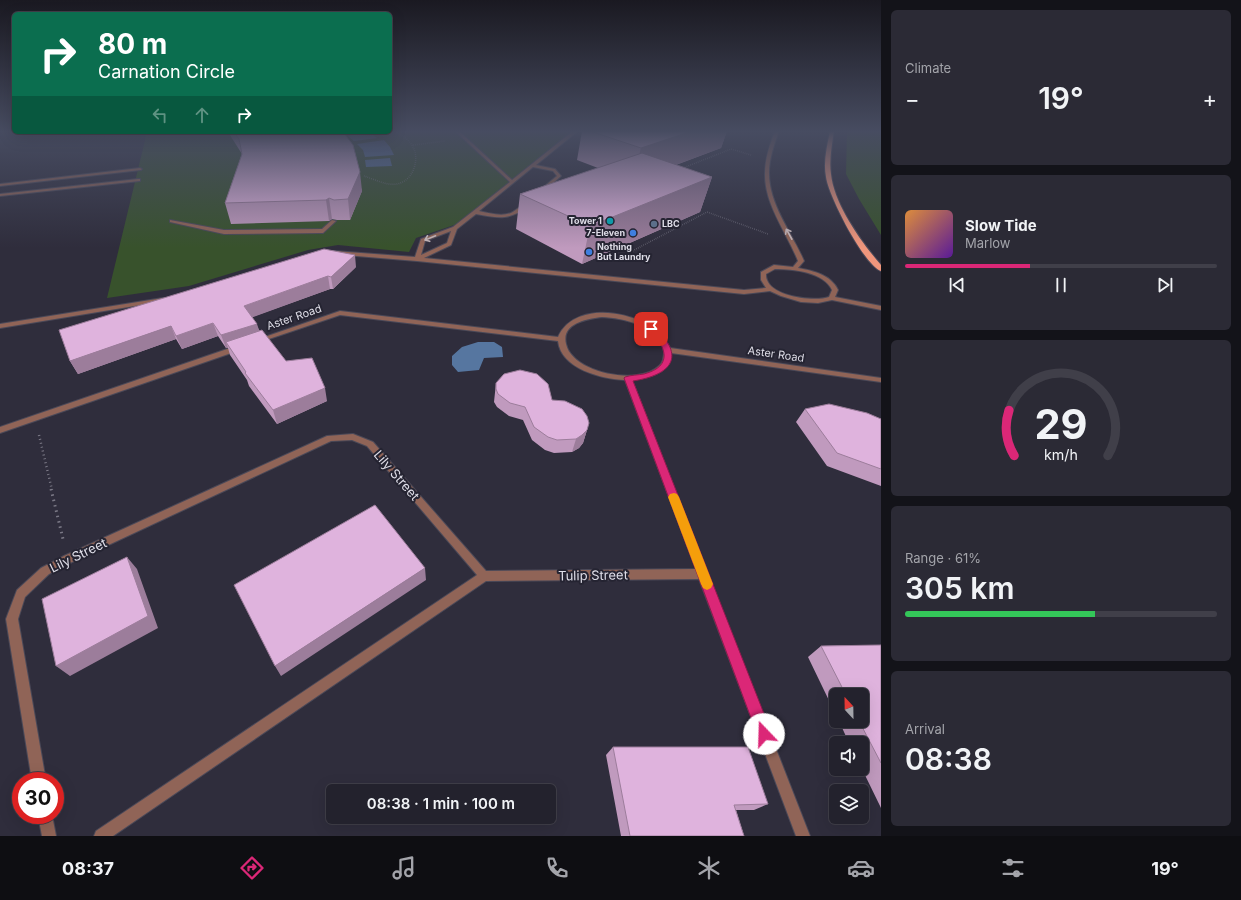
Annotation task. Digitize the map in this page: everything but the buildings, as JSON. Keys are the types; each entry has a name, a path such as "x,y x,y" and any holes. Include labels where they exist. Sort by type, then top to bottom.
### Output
{"main road":[{"path":"829,170 828,180 850,227 881,269"}],"street":[{"path":"0,185 131,170"},
{"path":"499,170 512,182"},
{"path":"417,260 423,240 455,228 528,170"},
{"path":"537,195 559,176 554,170"},
{"path":"768,170 767,179 774,206 794,244 801,261 795,268"},
{"path":"0,195 138,180"},
{"path":"475,212 496,216 515,214 531,200"},
{"path":"172,221 224,232 323,230 334,221"},
{"path":"417,260 449,244 455,228"},
{"path":"324,254 339,252 744,292 770,288"},
{"path":"832,298 835,294 835,289 831,283 816,274 795,268 774,267 762,273 764,283 770,288 791,298 803,301 820,301 832,298 881,308"},
{"path":"0,326 171,298"},
{"name":"Aster Road","path":"0,430 340,313 561,339"},
{"path":"602,315 620,316 637,321 651,329 662,339 668,350 668,360 660,370 646,376 628,378 612,377 595,373 581,366 570,358 563,348 561,339 564,329 573,322 586,317 602,315"},
{"name":"Aster Road","path":"668,350 881,380"},
{"path":"628,378 803,836"},
{"name":"Lily Street","path":"38,772 12,619 21,594 45,571 68,559 330,438 354,437 370,444 484,576"},
{"name":"Tulip Street","path":"484,576 703,574"},
{"path":"101,836 484,576"},
{"path":"47,824 49,836"}],"path":[{"path":"364,176 393,185 400,184 409,179 413,170"},
{"path":"586,276 706,212 794,244"},
{"path":"35,418 68,559"}],"green space":[{"path":"138,170 528,170 463,222 416,238 409,252 338,245 308,250 189,286 107,298"},
{"path":"846,170 881,170 881,235 859,199 846,174"}],"water":[{"path":"478,342 494,342 502,347 503,357 484,358 479,370 458,372 452,365 452,356 462,347"}],"slow traffic":[{"path":"674,497 707,584"}],"place":[{"name":"Tower 1","path":"610,221"},
{"name":"LBC","path":"654,224"},
{"name":"7-Eleven","path":"633,233"},
{"name":"Nothing But Laundry","path":"589,252"}],"route":[{"path":"651,329 662,339 668,350 668,360 660,370 646,376 628,378 764,734"}]}
